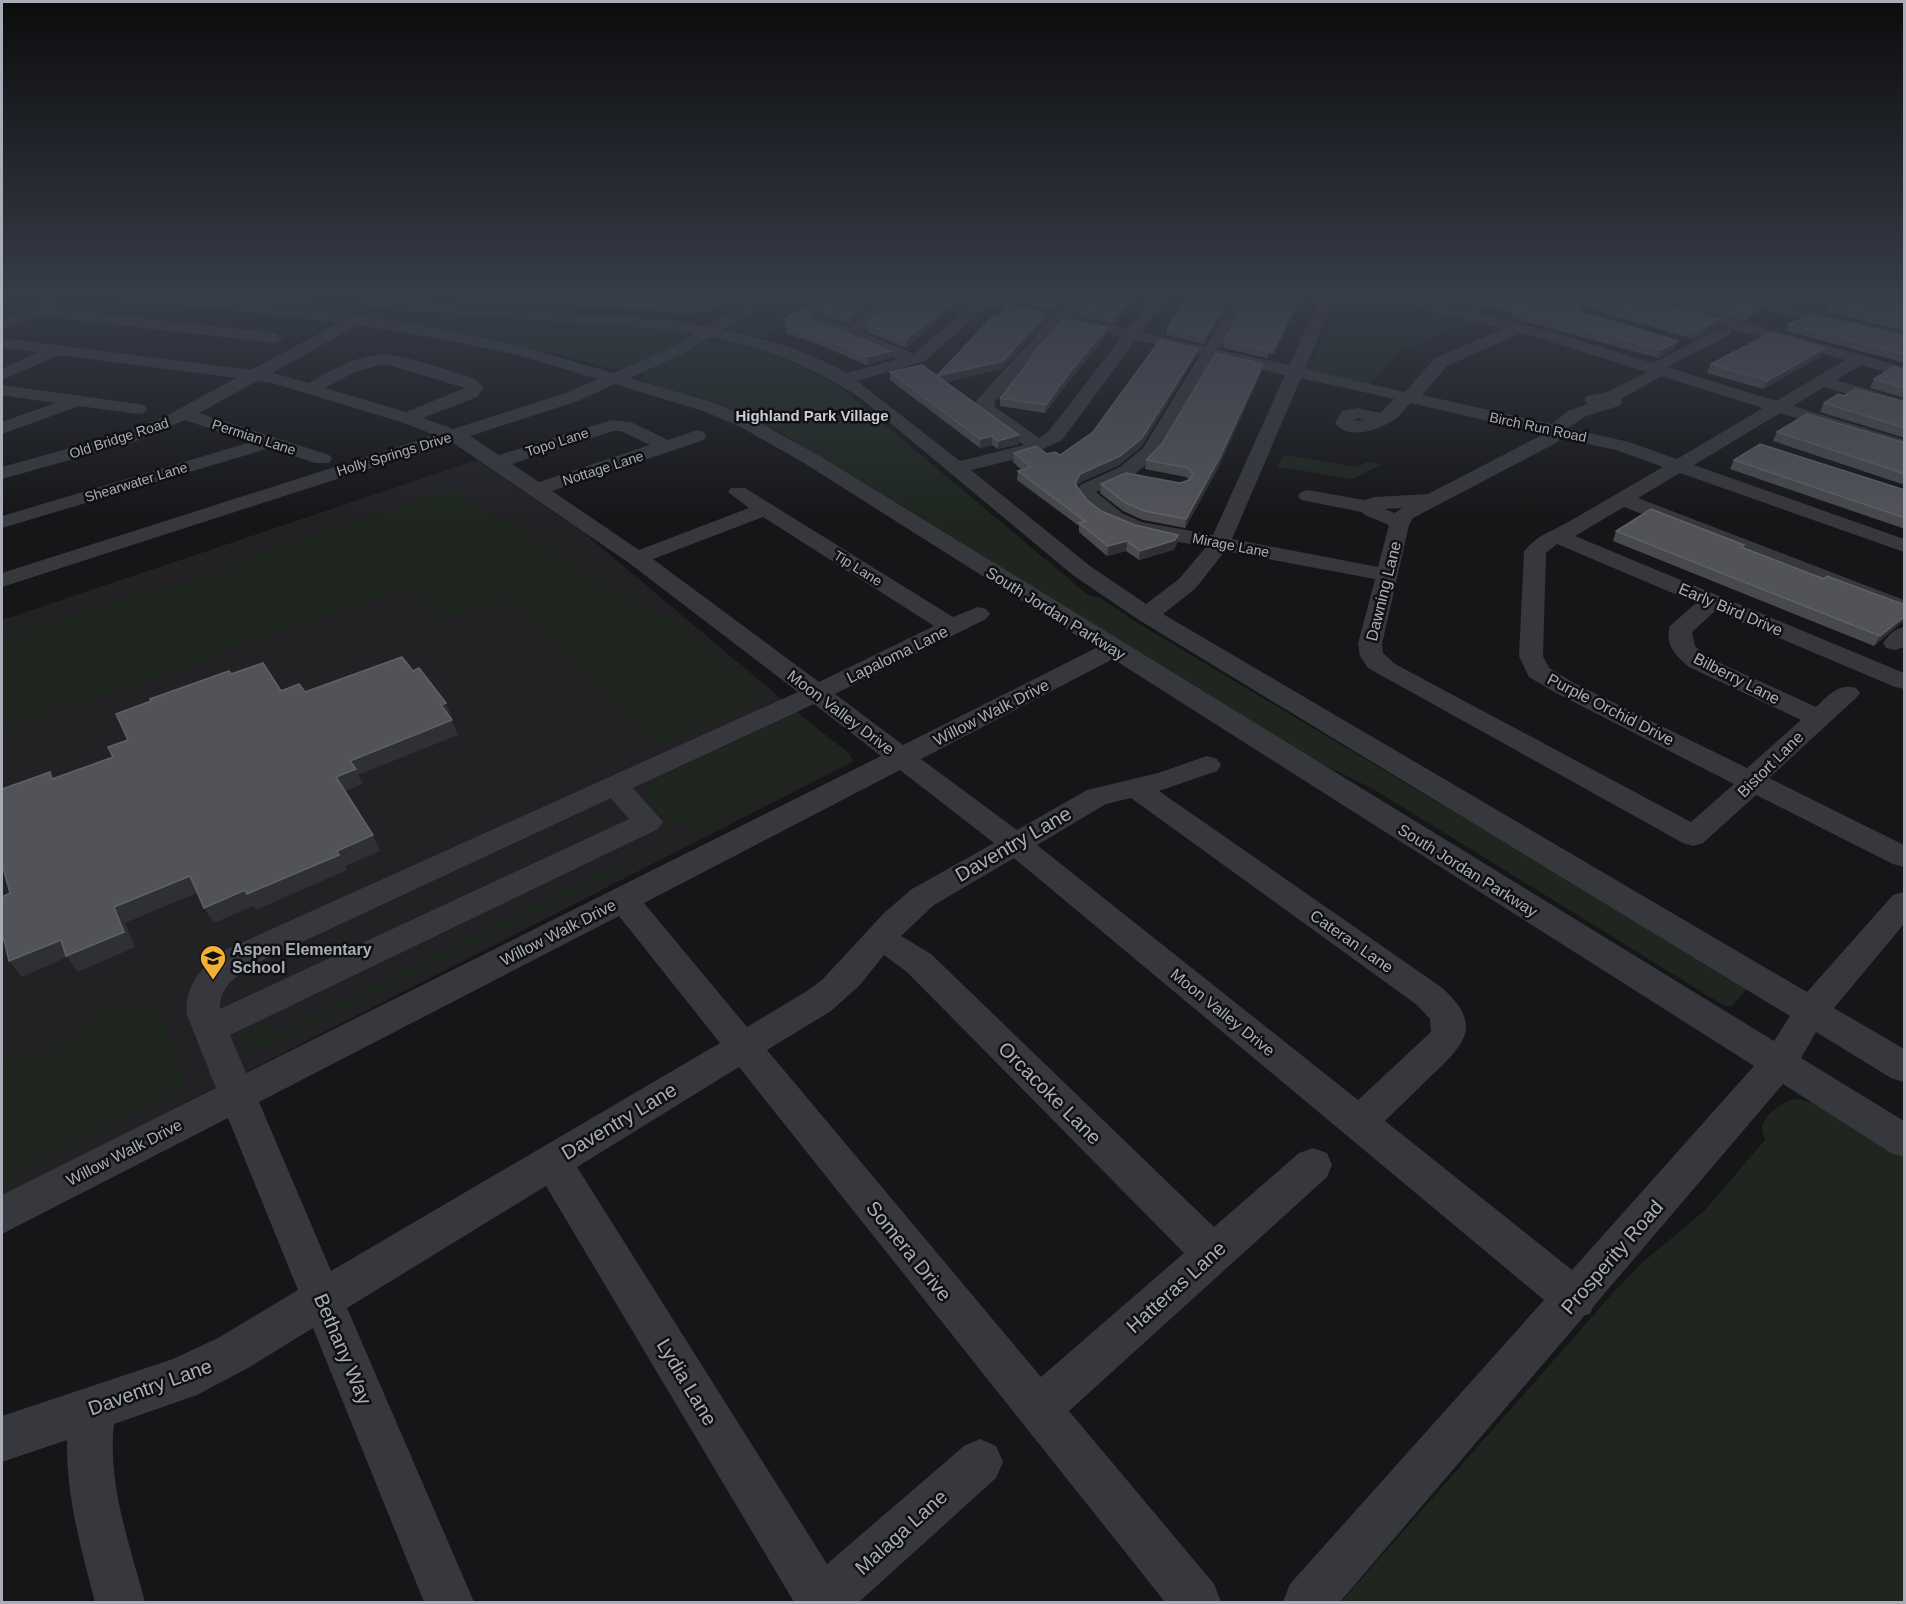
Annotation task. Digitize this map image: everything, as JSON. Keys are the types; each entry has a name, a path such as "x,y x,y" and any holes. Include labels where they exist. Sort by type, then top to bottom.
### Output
{"street":[{"name":"Moon Valley Drive","path":"206,369 274,378 456,435 539,489 638,558 1015,843 1575,1299"},
{"name":"Old Bridge Road","path":"2,473 127,438 185,414 267,369"},
{"path":"311,389 350,369"},
{"path":"407,418 471,393 475,388 467,382 421,369"},
{"name":"South Jordan Parkway","path":"585,369 709,407 747,423 811,459 1905,1141"},
{"name":"Holly Springs Drive","path":"2,580 572,397 639,369"},
{"path":"824,369 865,393 1090,577 1146,615 1905,1067"},
{"path":"844,379 881,369"},
{"path":"1015,369 984,404 987,409 1038,446"},
{"path":"956,468 1050,441 1107,369"},
{"path":"1124,473 1150,451 1199,369"},
{"name":"Birch Run Road","path":"1275,369 1622,446 1905,546"},
{"path":"1146,615 1187,584 1220,543 1294,369"},
{"path":"1343,444 1351,427 1362,427 1382,419 1416,393 1435,369"},
{"path":"1653,369 1905,446"},
{"name":"Purple Orchid Drive","path":"1842,369 1546,541 1535,552 1532,656 1538,672 1565,688 1905,857"},
{"name":"Dawning Lane","path":"1657,370 1653,376 1611,397 1613,402 1601,408 1587,409 1563,421 1551,438 1410,510 1400,522 1369,650 1379,665 1693,836"},
{"path":"1822,381 1905,405"},
{"path":"2,390 138,409"},
{"path":"2,428 75,400"},
{"name":"Permian Lane","path":"185,414 322,459"},
{"name":"Topo Lane","path":"498,462 617,424"},
{"name":"Nottage Lane","path":"617,424 666,447"},
{"path":"1730,435 1759,445"},
{"path":"576,436 620,462"},
{"name":"Nottage Lane","path":"539,489 697,436"},
{"name":"Shearwater Lane","path":"2,522 271,442"},
{"path":"1124,473 1146,477"},
{"name":"Mirage Lane","path":"1124,473 1086,492 1087,496 1128,524 1387,575"},
{"name":"Tip Lane","path":"738,492 952,627"},
{"path":"1308,496 1369,507 1372,511 1400,522"},
{"path":"1621,499 1905,608"},
{"path":"1369,507 1375,503 1431,500"},
{"path":"638,558 765,509"},
{"name":"Early Bird Drive","path":"1557,536 1905,682"},
{"name":"Bilberry Lane","path":"1713,602 1682,626 1679,638 1684,650 1698,662 1817,717"},
{"name":"Lapaloma Lane","path":"615,785 817,693 978,614"},
{"name":"Willow Walk Drive","path":"2,1215 1113,649"},
{"name":"Bistort Lane","path":"1693,836 1741,794 1762,768 1817,717 1847,693"},
{"name":"Daventry Lane","path":"2,1439 200,1371 743,1047 837,988 915,902 1097,797 1207,765"},
{"path":"210,1029 648,822 615,785"},
{"name":"Bethany Way","path":"449,1602 210,1029 202,1006 203,995 217,973 229,963 615,785"},
{"name":"Cateran Lane","path":"1135,787 1429,996 1445,1013 1449,1023 1447,1039 1359,1122"},
{"name":"Somera Drive","path":"623,899 1196,1602"},
{"name":"Prosperity Road","path":"1308,1602 1779,1063 1811,1011 1905,903"},
{"name":"Orcacoke Lane","path":"880,940 899,948 919,963 1212,1254"},
{"name":"Lydia Lane","path":"552,1161 822,1602"},
{"name":"Hatteras Lane","path":"1038,1409 1313,1164"},
{"path":"94,1408 88,1446 90,1474 120,1602"},
{"name":"Malaga Lane","path":"822,1602 980,1462"}],"shaded area":[{"path":"653,369 806,369 834,384 1088,595 1100,598 1139,624 1738,982 1744,986 1745,991 1731,1007 1723,1005 1375,790 1280,743 780,432 717,403 648,383 641,378"},
{"path":"1304,369 1384,369 1369,385"},
{"path":"1283,455 1357,467 1367,462 1382,464 1353,479 1278,467"},
{"name":"Aspen Elementary School","path":"477,460 583,532 853,759 852,762 2,1197 2,620"},
{"path":"453,488 640,606 671,617 764,689 766,692 764,698 658,747 480,565 226,651 212,630 42,685 52,711 2,727 2,635 179,583"},
{"path":"479,567 509,598 444,621 416,588"},
{"path":"211,631 224,653 55,710 46,686"},
{"path":"797,716 804,718 850,754 851,758 275,1045 253,1053 242,1049 237,1035 244,1025 260,1019 270,1034 625,860 630,866 692,835 679,821 670,825 650,803 646,794 652,783 658,778 788,718"},
{"path":"149,1003 157,1004 183,1073 179,1088 162,1100 2,1181 2,1065 5,1061 52,1048 69,1037 90,1018 103,1011"},
{"path":"1795,1099 1820,1104 1904,1157 1904,1602 1341,1602 1613,1293 1643,1262 1704,1211 1765,1140 1762,1126 1771,1112 1780,1105"}],"building":[{"path":"904,369 927,369 1019,435 998,441 992,436 980,439 890,372"},
{"path":"944,369 968,369 937,376"},
{"path":"1023,369 1073,369 1046,405 1000,398"},
{"path":"1139,369 1186,369 1142,438 1120,456 1080,474 1075,484 1087,500 1101,511 1135,525 1178,535 1175,540 1140,551 1127,541 1108,546 1079,523 1085,521 1018,471 1031,467 1014,453 1036,446 1047,454 1055,452 1060,455 1093,432"},
{"path":"1207,369 1261,369 1219,459 1186,519 1144,511 1124,502 1101,484 1126,473 1180,483 1189,480 1193,474 1188,468 1146,460 1162,444"},
{"path":"1727,369 1788,369 1767,381"},
{"path":"1890,369 1905,370 1905,388 1874,379"},
{"path":"1855,389 1905,402 1905,428 1824,403 1838,394 1844,396"},
{"path":"1807,414 1905,443 1905,474 1777,432"},
{"path":"1760,444 1905,490 1905,518 1734,460"},
{"path":"1651,509 1824,579 1827,576 1905,605 1905,616 1880,636 1616,531"},
{"name":"Aspen Elementary School","path":"402,657 413,671 419,668 446,703 441,705 452,720 350,761 356,769 336,777 373,835 337,851 339,855 247,894 245,890 204,908 190,876 114,907 124,932 66,956 61,940 9,961 2,932 2,897 10,893 2,864 2,789 50,772 52,779 113,757 108,747 128,740 116,714 151,701 150,699 229,671 231,674 263,663 281,691 299,684 305,692"}],"place":[{"name":"Aspen Elementary School","path":"213,981"}],"district":[{"name":"Highland Park Village","path":"812,416"}]}
